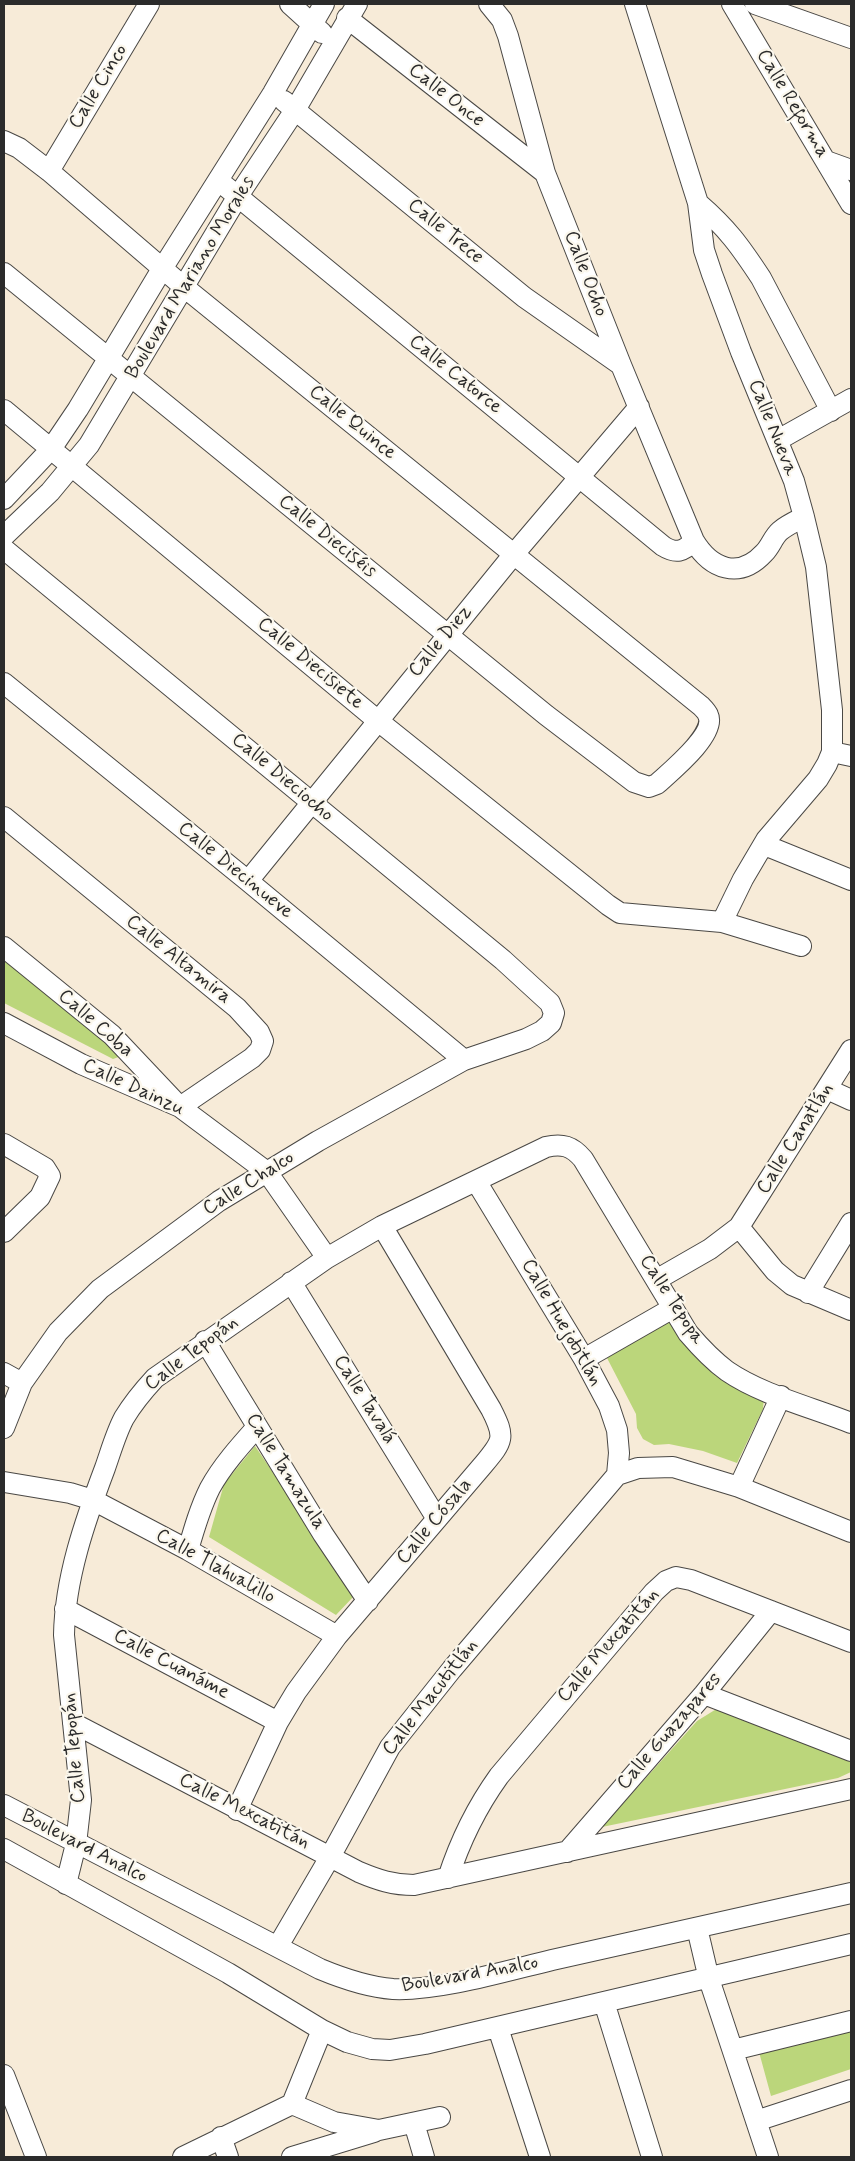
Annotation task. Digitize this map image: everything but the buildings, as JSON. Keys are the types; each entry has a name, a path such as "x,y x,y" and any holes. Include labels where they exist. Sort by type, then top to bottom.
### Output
{"street":[{"name":"Calle Cinco","path":"49,171 149,4"},
{"path":"290,4 333,44"},
{"name":"Boulevard Mariano Morales","path":"4,499 51,449 110,359 162,269 219,181 324,4"},
{"name":"Calle Ocho","path":"488,4 502,20 546,173 621,365 694,541 700,551 712,564 722,568 739,568 755,561 766,551 780,532 804,517"},
{"name":"Calle Nueva","path":"635,4 698,203 704,250 741,352 794,481 804,517 816,568 832,710 842,754 818,778 768,836 743,879 722,922"},
{"name":"Calle Reforma","path":"732,4 851,204"},
{"path":"755,4 851,38"},
{"name":"Boulevard Mariano Morales","path":"4,536 50,492 72,468 89,445 238,196 295,110 352,11"},
{"name":"Calle Once","path":"352,11 546,173"},
{"name":"Calle Trece","path":"273,92 524,297 594,348 621,365"},
{"name":"Calle Quince","path":"4,141 19,148 49,171 162,269 701,706 709,716 709,725 704,737 657,784"},
{"path":"826,161 851,170"},
{"name":"Calle Catorce","path":"219,181 668,549 683,551 694,541"},
{"path":"698,203 722,223 748,258 845,407 778,440"},
{"name":"Calle Dieciséis","path":"4,273 622,774 641,786 649,787 657,784"},
{"name":"Calle Diez","path":"248,881 377,720 639,407"},
{"name":"Calle Diecisiete","path":"4,410 377,720 608,905 620,913 722,922"},
{"name":"Calle Dieciocho","path":"4,549 538,990 550,1003 554,1013"},
{"name":"Calle Diecinueve","path":"4,683 248,881 464,1060"},
{"name":"Calle Altamira","path":"4,816 237,1008 259,1032 263,1041 260,1050 252,1058 180,1108"},
{"path":"765,843 772,848 851,880"},
{"path":"722,922 801,946"},
{"name":"Calle Coba","path":"4,947 112,1035 180,1108"},
{"name":"Calle Chalco","path":"4,1428 22,1383 58,1332 100,1289 218,1201 464,1060 526,1039 551,1023 554,1013"},
{"name":"Calle Dainzu","path":"4,1023 89,1068 180,1108 267,1172 327,1258"},
{"name":"Calle Canatlán","path":"656,1280 710,1249 739,1226 851,1050"},
{"path":"827,1089 851,1100"},
{"path":"4,1144 39,1163 50,1176 40,1198 4,1232"},
{"name":"Calle Tepopán","path":"66,1884 76,1844 81,1800 64,1635 65,1609 93,1500 123,1420 137,1396 155,1378 205,1342 327,1258 382,1226 546,1147 556,1145 567,1146 576,1150 583,1159"},
{"name":"Calle Tepopa","path":"583,1159 688,1333 706,1354 749,1384 851,1422"},
{"name":"Calle Huejotitlán","path":"476,1180 584,1359 609,1406 617,1430 619,1453 617,1475"},
{"path":"808,1293 851,1223"},
{"name":"Calle Cósala","path":"237,1810 278,1722 301,1685 337,1636 496,1449 502,1438 499,1424 491,1409 382,1226"},
{"path":"739,1226 775,1271 792,1285 851,1310"},
{"name":"Calle Tavalá","path":"292,1282 437,1518"},
{"path":"584,1359 673,1308"},
{"name":"Calle Tamazula","path":"205,1342 323,1534 368,1601"},
{"path":"4,1373 22,1383"},
{"path":"739,1487 781,1396"},
{"path":"188,1550 198,1515 211,1487 230,1458 257,1427"},
{"path":"617,1475 638,1468 673,1467 739,1487 851,1532"},
{"name":"Calle Macutitlán","path":"278,1946 330,1857 390,1747 452,1669 617,1475"},
{"name":"Calle Tlahualillo","path":"4,1482 70,1493 93,1500 188,1550 337,1636"},
{"name":"Calle Mexcatitán","path":"448,1878 466,1830 482,1800 499,1776 654,1592 666,1581 676,1577 691,1580 851,1642"},
{"name":"Calle Cuanáme","path":"65,1609 278,1722"},
{"name":"Calle Guazapares","path":"567,1852 704,1694 771,1611"},
{"path":"704,1694 851,1752"},
{"name":"Calle Mexcatitán","path":"73,1723 330,1857 382,1882 397,1885 414,1885 448,1878 851,1789"},
{"name":"Boulevard Analco","path":"4,1806 345,1980 368,1986 394,1989 458,1981 851,1893"},
{"name":"Boulevard Analco","path":"4,1849 228,1973 322,2030 372,2049 390,2050 498,2028 851,1944"},
{"path":"697,1928 709,1978 768,2157"},
{"path":"604,2002 652,2157"},
{"path":"734,2050 851,2021"},
{"path":"498,2028 540,2157"},
{"path":"183,2157 292,2104 322,2030"},
{"path":"4,2075 12,2124 36,2157"},
{"path":"756,2121 851,2090"},
{"path":"292,2104 334,2122 379,2130"},
{"path":"292,2157 379,2130 440,2117"},
{"path":"414,2123 424,2157"},
{"path":"221,2137 228,2157"}],"green space":[{"path":"4,956 124,1055 113,1059 4,1003"},
{"path":"671,1318 764,1397 763,1409 737,1463 703,1451 669,1444 654,1445 643,1439 637,1428 636,1414 607,1358"},
{"path":"255,1446 354,1596 336,1615 209,1537 224,1484"},
{"path":"718,1708 851,1755 851,1772 838,1778 602,1827 697,1721"},
{"path":"851,2030 851,2069 771,2096 759,2052"}]}
